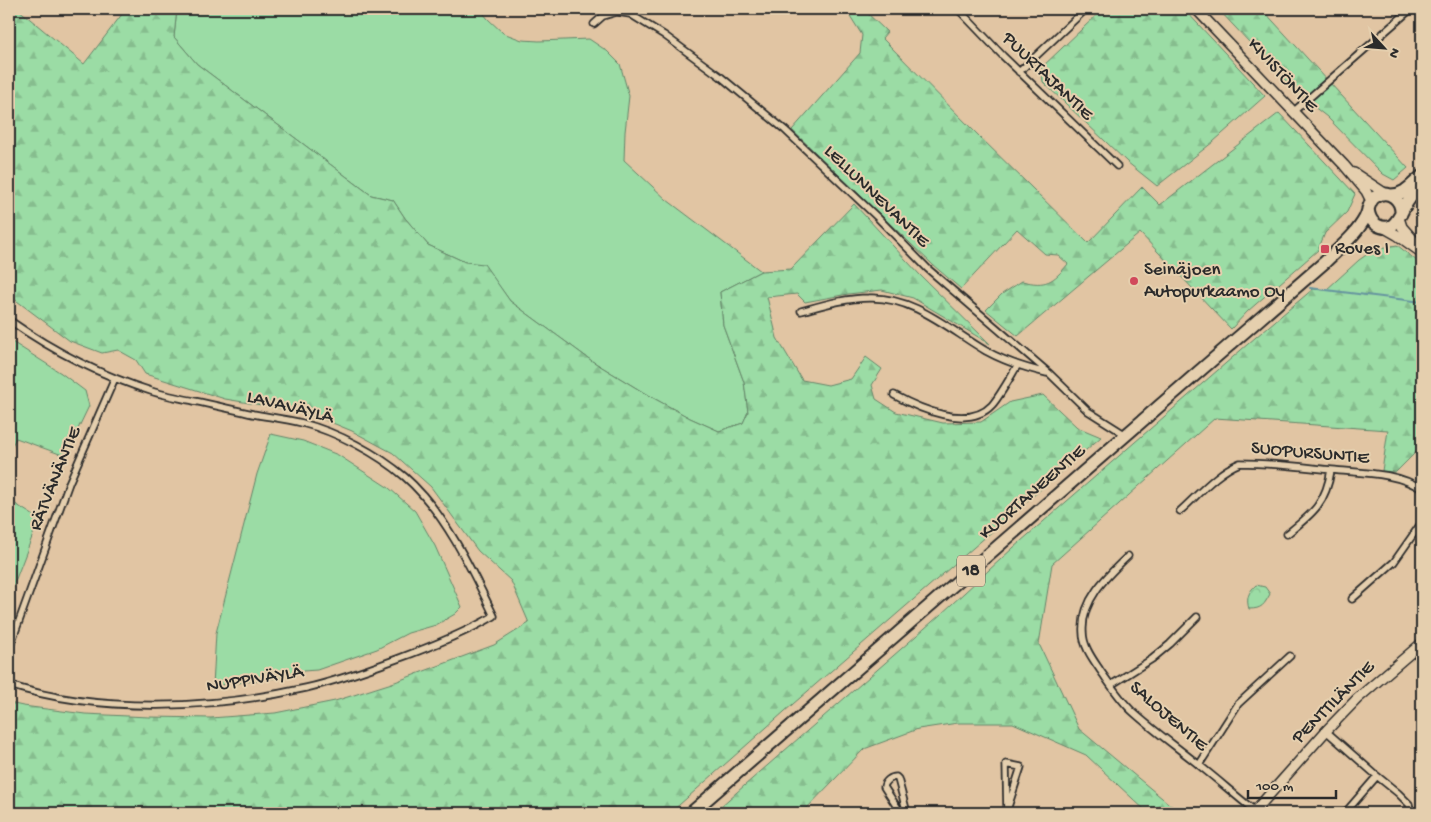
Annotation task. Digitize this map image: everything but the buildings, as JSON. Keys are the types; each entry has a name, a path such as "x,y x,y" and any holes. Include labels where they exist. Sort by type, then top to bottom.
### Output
{"highway":[{"path":"1380,226 1370,218 1370,205 1377,196 1399,195 1422,176"},
{"name":"18","path":"1380,226 1391,226 1397,221 1405,206 1422,184"},
{"path":"1388,194 1398,201 1401,210 1400,216"},
{"name":"KUORTANEENTIE","path":"1330,257 1361,224 1366,217 1370,205"},
{"name":"KUORTANEENTIE","path":"691,813 1330,257 1368,229 1380,226"}],"street":[{"name":"PUURTAJANTIE","path":"958,9 1019,72 1117,166"},
{"path":"1019,72 1086,9"},
{"name":"KIVISTÖNTIE","path":"1196,9 1344,166 1366,191 1370,205"},
{"path":"1293,112 1411,9"},
{"name":"LELLUNNEVANTIE","path":"594,24 603,16 618,12 630,14 664,35 721,77 785,130 878,218 928,269 1049,374 1088,411 1126,435"},
{"name":"KIVISTÖNTIE","path":"1344,166 1388,194"},
{"path":"1400,216 1402,226 1422,252"},
{"path":"1380,226 1422,252"},
{"path":"801,311 833,302 870,298 897,301 918,309 987,351 1017,366 1049,374"},
{"name":"LAVAVÄYLÄ","path":"9,320 32,336 69,357 115,378 155,392 302,423 342,438 373,454 405,477 428,502 451,535 494,616"},
{"path":"894,395 915,406 945,415 964,417 980,413 991,406 1017,366"},
{"name":"RÄTVÄNÄNTIE","path":"9,649 69,483 115,378"},
{"name":"SUOPURSUNTIE","path":"1180,512 1221,474 1230,467 1240,463 1385,475 1422,489"},
{"path":"1287,534 1311,515 1319,505 1329,481 1330,470"},
{"path":"1352,599 1394,562 1422,522"},
{"name":"SALOJENTIE","path":"1128,556 1103,580 1088,607 1083,625 1084,641 1087,649 1111,685 1133,712 1254,812"},
{"name":"NUPPIVÄYLÄ","path":"9,685 57,697 116,704 200,704 267,696 308,688 352,676 461,634 494,616"},
{"path":"1111,685 1152,659 1197,617"},
{"name":"PENTTILÄNTIE","path":"1254,812 1356,699 1422,643"},
{"path":"1199,765 1238,704 1290,656"},
{"path":"1326,731 1398,793 1409,804 1411,813"},
{"path":"1006,764 1021,767 1007,813 1006,803 1006,764"},
{"path":"1346,813 1377,776"},
{"path":"901,813 884,787 886,781 894,777 898,779 907,813"}],"green space":[{"path":"9,9 18,9 84,64 126,9 177,9 174,37 197,64 371,195 393,200 405,218 428,245 465,262 484,264 510,301 592,361 646,394 690,418 719,431 743,423 748,412 744,382 723,325 720,292 761,271 791,269 854,204 920,275 990,344 913,298 882,290 805,302 797,294 767,297 777,338 802,380 828,385 851,379 866,357 882,369 872,385 876,399 896,412 943,423 981,422 1010,402 1043,395 1077,427 1101,437 670,813 9,813 9,703 85,714 149,717 211,718 275,713 335,701 395,682 494,645 529,623 511,581 478,551 431,487 393,453 352,431 323,419 292,410 225,399 145,374 136,360 118,350 102,353 70,341 9,295"},
{"path":"177,9 480,9 503,33 522,40 589,39 607,51 620,64 629,96 624,160 667,200 761,271 720,292 723,325 744,382 748,412 743,423 719,431 690,418 646,394 592,361 510,301 484,265 465,262 428,245 405,218 393,200 371,195 197,64 174,37"},
{"path":"844,9 863,9 887,32 882,38 1088,243 1142,187 1160,205 1279,113 1355,194 1347,212 1325,233 1318,250 1248,311 1231,329 1140,233 1018,336 986,310 1002,294 1022,281 1030,283 1048,282 1068,264 1058,255 1045,254 1017,229 961,289 933,265 792,130 860,53 862,35"},
{"path":"1103,9 1184,9 1265,96 1213,142 1157,186 1127,162 1043,82 1041,68"},
{"path":"1218,9 1262,9 1408,168 1394,180 1383,174 1327,117 1299,95"},
{"path":"1397,245 1422,265 1422,446 1396,472 1382,471 1388,430 1215,418 1052,564 1039,644 1079,729 1180,813 1148,813 1086,755 1013,723 958,723 918,729 864,749 802,813 713,813 940,615 1013,548 1313,289 1326,290 1359,260 1375,249"},
{"path":"9,340 61,373 85,391 89,406 65,456 16,438 9,451"},
{"path":"271,434 303,441 338,455 389,488 415,511 435,546 462,607 455,614 436,625 408,633 377,649 317,670 303,671 293,676 213,686 216,633 257,474"},
{"path":"9,500 39,519 9,597"},
{"path":"1256,585 1265,587 1270,594 1262,606 1249,609 1248,596"}],"waterway":[{"path":"1310,288 1422,302"}],"place":[{"name":"Roves I","path":"1325,249"},
{"name":"Seinäjoen Autopurkaamo Oy","path":"1134,281"}]}
